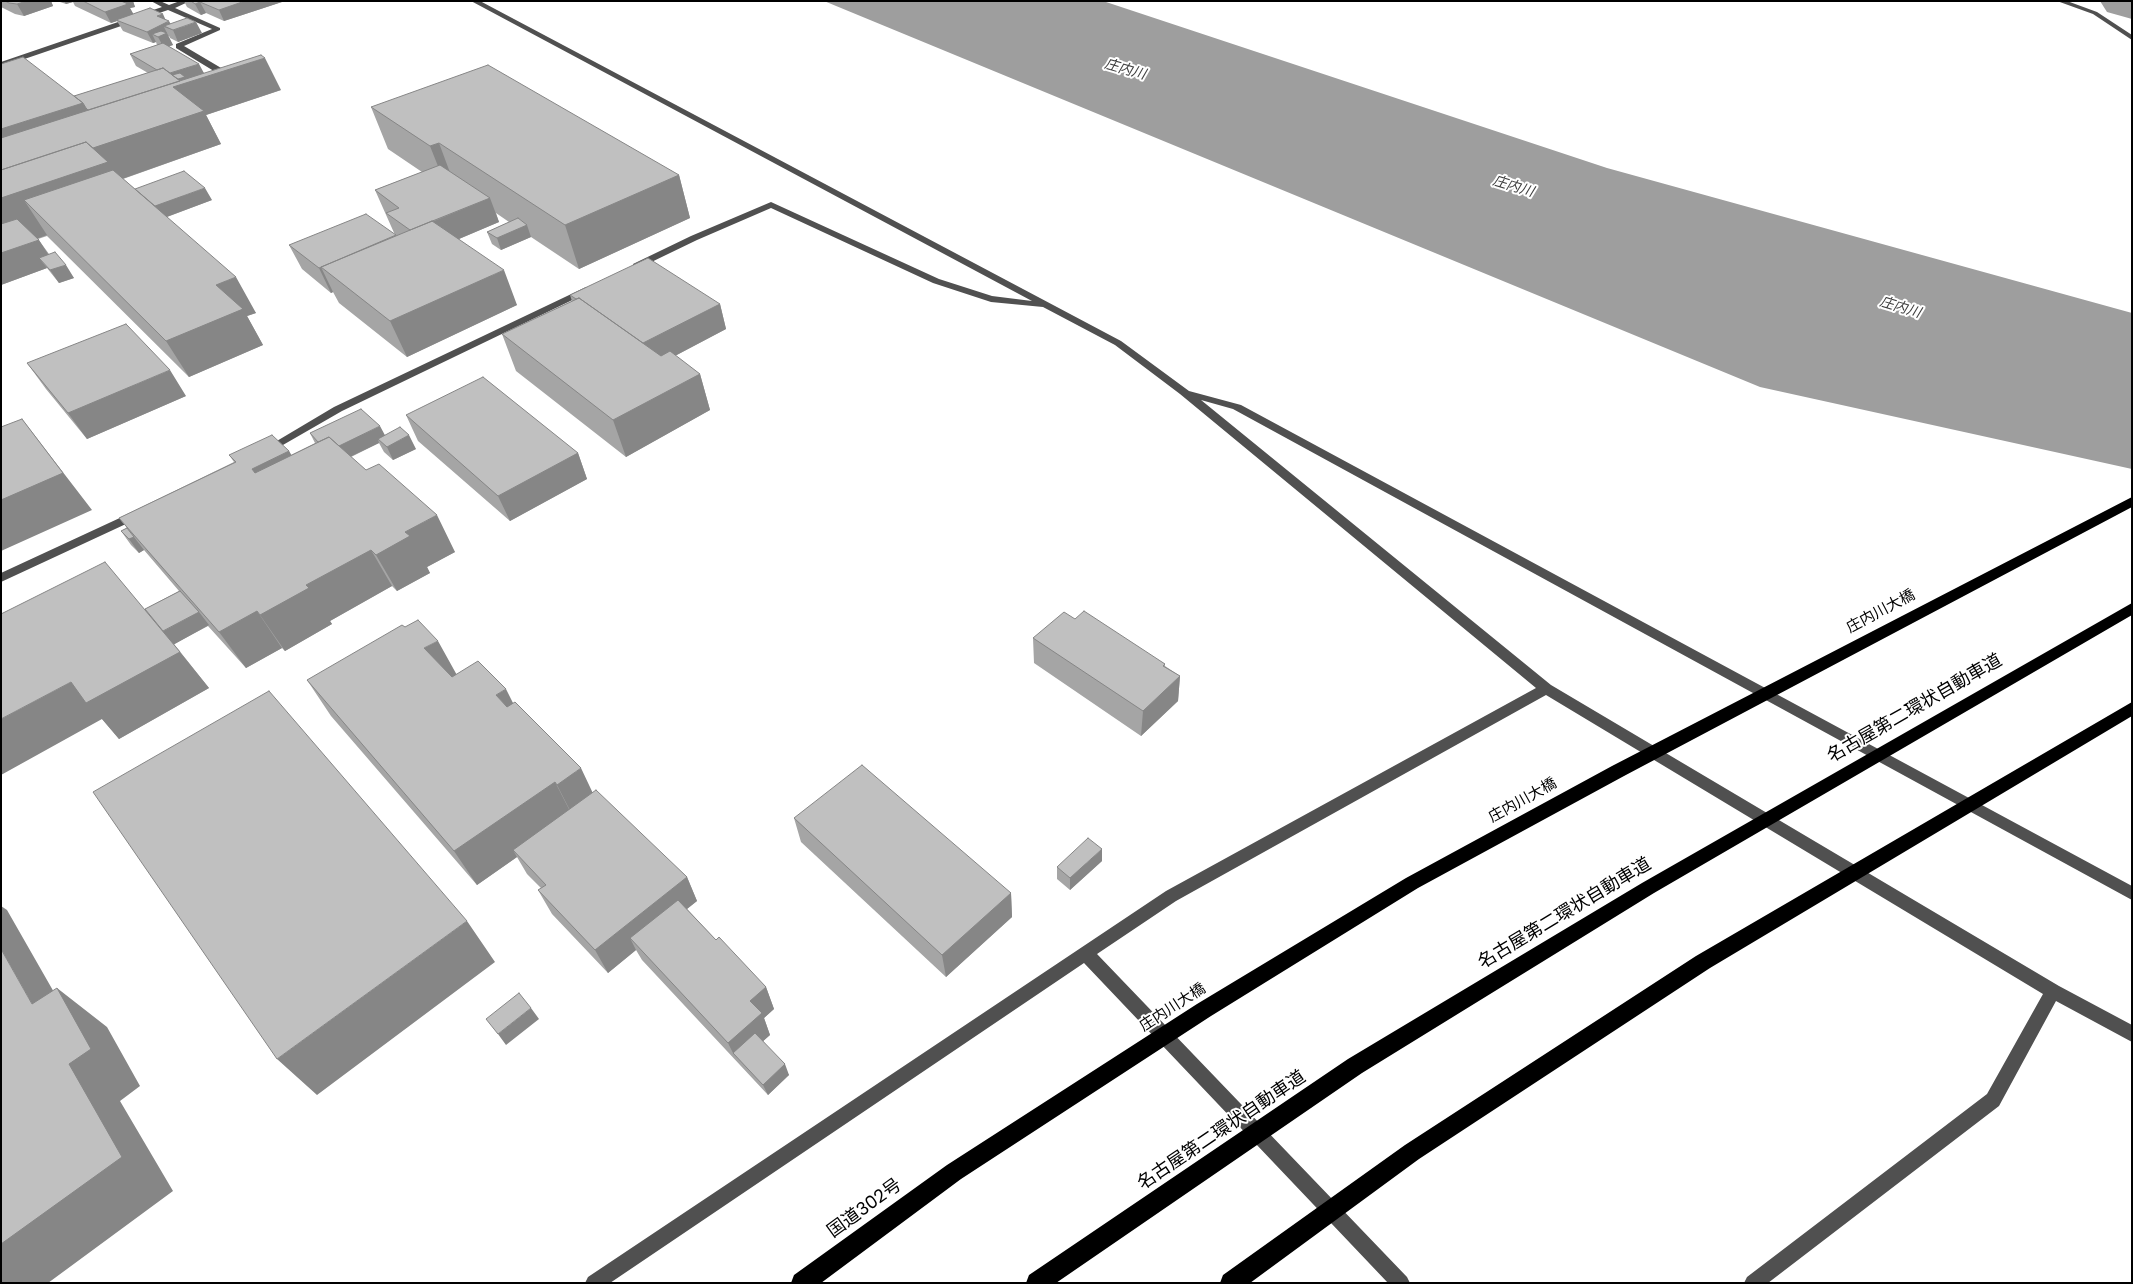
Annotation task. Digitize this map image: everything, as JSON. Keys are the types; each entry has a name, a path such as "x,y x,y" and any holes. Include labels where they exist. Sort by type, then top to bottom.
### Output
{"highway":[{"name":"庄内川大橋","path":"954,1172 1204,1010 1412,884 1626,767 2132,501"},
{"name":"名古屋第二環状自動車道","path":"1037,1283 1355,1066 1648,888 2132,608"},
{"path":"1232,1283 1412,1152 1703,962 2132,708"},
{"name":"国道302号","path":"802,1283 954,1172"}],"street":[{"path":"154,1 218,30 179,46 235,80"},
{"path":"1,65 187,1"},
{"path":"474,1 1118,343 1184,392 1546,689 2053,991 2132,1034"},
{"path":"2060,1 2095,13 2132,38"},
{"path":"623,272 694,238 771,206 936,281 991,299 1048,306"},
{"path":"257,456 284,438 338,409 596,285"},
{"path":"1184,392 1237,407 2132,894"},
{"path":"1,578 144,511"},
{"path":"594,1283 1171,896 1546,689"},
{"path":"1086,954 1401,1283"},
{"path":"1756,1282 1993,1100 2053,991"}],"water":[{"name":"庄内川","path":"824,1 1103,1 1607,168 2132,313 2132,469 1760,387"}],"building":[{"path":"5,1 27,1 17,4"},
{"path":"83,1 121,1 128,4 105,12"},
{"path":"191,1 245,1 219,10 200,2 195,4"},
{"path":"150,8 163,14 157,16 169,21 147,32 116,20"},
{"path":"187,18 196,22 173,30 164,26"},
{"path":"161,31 167,33 158,37 152,34"},
{"path":"163,43 199,64 170,73 163,68 157,70 130,54"},
{"path":"261,55 265,58 173,87 204,111 93,148 86,142 1,170 1,138"},
{"path":"23,57 83,103 1,129 1,64"},
{"path":"488,65 679,175 565,225 439,143 430,146 371,107"},
{"path":"163,68 180,81 88,110 74,96"},
{"path":"180,73 185,77 178,79 172,75"},
{"path":"86,142 108,162 1,198 1,170"},
{"path":"440,165 490,198 410,230 386,213 399,208 375,190"},
{"path":"113,170 236,277 216,285 243,309 166,341 24,200"},
{"path":"184,171 205,188 155,206 135,189"},
{"path":"366,214 396,235 319,268 289,245"},
{"path":"518,218 527,225 497,238 487,232"},
{"path":"17,219 39,240 1,253 1,224"},
{"path":"432,221 504,270 390,321 321,267"},
{"path":"55,252 66,265 50,270 39,258"},
{"path":"648,258 720,304 643,343 579,298 576,299 570,295"},
{"path":"579,298 661,356 670,351 700,374 613,420 502,334"},
{"path":"126,324 170,370 68,413 27,363"},
{"path":"483,377 578,453 498,496 406,415"},
{"path":"361,409 380,426 339,446 329,437 318,442 310,433"},
{"path":"22,419 63,473 1,500 1,427"},
{"path":"400,427 409,435 387,447 378,439"},
{"path":"272,435 289,451 252,469 255,473 329,437 366,470 379,464 437,515 405,532 410,536 376,555 371,550 306,585 309,588 260,615 257,611 219,632 119,518 236,462 229,455"},
{"path":"127,528 134,537 129,539 121,531"},
{"path":"105,562 180,652 86,703 71,682 1,719 1,614"},
{"path":"180,591 199,612 163,631 145,609"},
{"path":"1084,611 1165,664 1163,666 1180,676 1143,711 1033,638 1064,612 1075,619"},
{"path":"418,620 438,641 424,648 452,677 478,661 506,689 496,695 507,707 515,702 581,768 557,785 555,782 454,851 307,680 402,625 405,627"},
{"path":"269,691 467,921 277,1059 93,792"},
{"path":"862,765 1011,893 942,955 794,818"},
{"path":"596,790 687,877 595,950 538,890 546,885 513,850"},
{"path":"1088,838 1102,849 1070,878 1057,867"},
{"path":"678,900 716,940 719,937 766,987 750,1001 762,1013 728,1043 630,938"},
{"path":"1,949 32,1004 57,988 91,1049 69,1064 122,1157 1,1244"},
{"path":"519,993 531,1008 498,1034 486,1019"},
{"path":"755,1033 785,1064 763,1085 733,1053"}],"waterway":[{"path":"2126,1 2132,3"}]}
